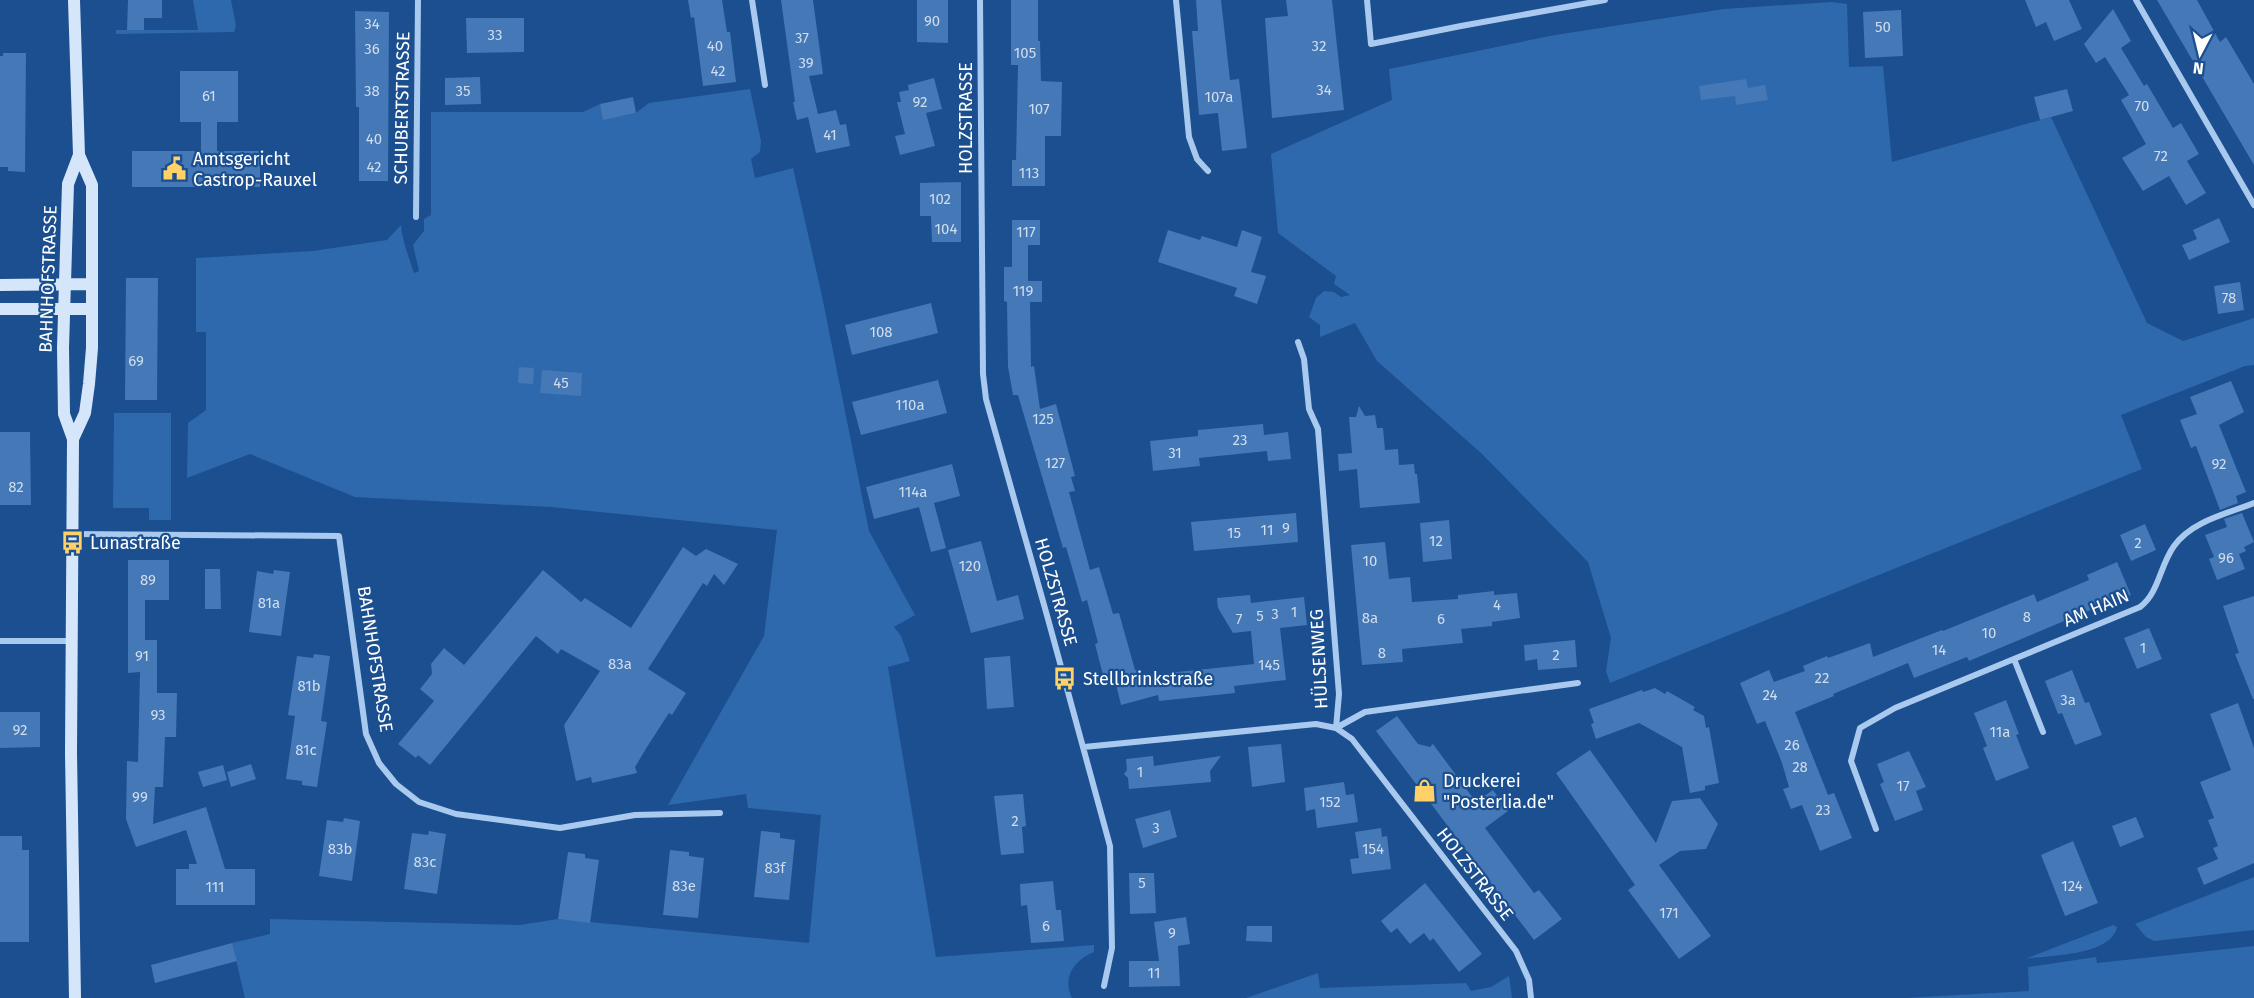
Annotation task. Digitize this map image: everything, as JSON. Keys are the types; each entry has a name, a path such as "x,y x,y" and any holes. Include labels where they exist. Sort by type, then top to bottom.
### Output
{"main road":[{"name":"BAHNHOFSTRASSE","path":"73,439 85,413 90,384 92,309 92,185 79,155 74,0"},
{"name":"BAHNHOFSTRASSE","path":"75,998 71,764 73,439 64,414 64,309 68,184 79,155"},
{"path":"0,285 92,284"},
{"path":"0,309 92,309"}],"street":[{"name":"SCHUBERTSTRASSE","path":"416,217 418,0"},
{"path":"752,0 765,85"},
{"name":"HOLZSTRASSE","path":"980,0 983,375 986,399 1084,747"},
{"path":"1176,0 1189,137 1197,159 1208,171"},
{"path":"1367,0 1371,45 1605,0"},
{"path":"2136,0 2254,205"},
{"name":"HÜLSENWEG","path":"1298,342 1304,359 1309,409 1318,429 1339,694 1336,728"},
{"name":"AM HAIN","path":"1876,829 1851,761 1860,728 1895,708 2140,607 2151,595 2172,548 2182,537 2194,527 2254,503"},
{"name":"BAHNHOFSTRASSE","path":"72,534 339,536 366,734 379,763 396,784 419,802 456,814 560,828 635,815 720,813"},
{"path":"0,641 73,641"},
{"path":"2014,659 2043,732"},
{"name":"HÜLSENWEG","path":"1336,728 1365,712 1578,683"},
{"path":"1104,986 1112,948 1110,846 1084,747 1316,724 1336,728"},
{"name":"HOLZSTRASSE","path":"1336,728 1352,739 1516,951 1529,980 1531,998"}],"shaded area":[{"path":"193,0 231,0 236,26 234,32 116,34 116,30 198,30"},
{"path":"1832,2 1847,4 1849,67 1883,66 1892,162 2051,117 2147,323 2183,341 2254,318 2254,365 2245,366 2121,415 2142,469 1610,683 1606,671 1611,638 1588,562 1482,454 1377,361 1355,323 1320,337 1320,325 1309,317 1316,298 1324,291 1334,292 1341,297 1350,295 1334,284 1336,276 1278,233 1271,154 1392,100 1389,69 1555,35 1724,9"},
{"path":"750,89 761,141 760,152 751,159 755,178 793,168 822,296 869,531 915,615 894,627 901,636 910,661 888,667 936,957 1094,945 1094,952 1076,965 1069,977 1069,991 1072,998 245,998 232,943 270,934 270,919 520,925 558,919 809,943 821,815 748,808 746,794 668,805 764,636 777,530 551,507 355,497 250,454 187,478 188,423 206,410 206,332 196,332 196,258 313,251 387,240 401,225 414,273 419,271 413,245 424,231 424,219 431,215 431,112 583,112 600,104 604,119 636,113 649,103"},
{"path":"114,413 171,413 171,520 149,520 149,508 113,508"},
{"path":"2254,877 2254,930 2154,941 2146,937 2135,924"},
{"path":"2113,925 2117,927 2112,937 2104,944 2092,949 2064,955 2025,959"},
{"path":"2254,946 2254,998 1905,998 2029,991 2028,967 2096,957 2097,963"},
{"path":"1318,973 1320,988 1466,983 1471,991 1491,987 1509,976 1512,998 1246,998"}],"building":[{"path":"128,0 162,0 162,18 144,18 144,30 127,30"},
{"path":"688,0 722,0 727,32 730,32 736,82 703,86 694,17 691,18"},
{"path":"781,0 813,0 823,74 809,76 818,114 836,110 840,125 846,124 850,146 816,153 808,117 797,120"},
{"path":"917,0 948,0 948,43 917,42"},
{"path":"1011,0 1038,0 1041,81 1062,82 1061,136 1045,136 1045,186 1012,186 1012,160 1016,160 1018,65 1011,65"},
{"path":"1196,0 1221,0 1230,80 1239,79 1247,148 1222,151 1218,113 1199,115 1192,31 1198,31"},
{"path":"1286,0 1332,0 1344,110 1272,118 1265,18 1288,16"},
{"path":"2025,0 2069,0 2082,29 2054,41 2046,22 2036,27"},
{"path":"2157,0 2197,0 2220,42 2226,37 2254,84 2254,165"},
{"path":"2113,9 2131,41 2121,48 2144,86 2147,84 2173,128 2181,123 2199,154 2187,161 2206,193 2186,205 2169,176 2143,191 2122,158 2146,144 2121,100 2129,95 2105,57 2096,63 2084,44"},
{"path":"1901,10 1903,56 1865,58 1863,12"},
{"path":"355,11 389,12 388,181 359,181"},
{"path":"466,18 524,18 524,52 467,53"},
{"path":"3,53 26,53 25,172 8,171 8,167 0,167 0,56 3,56"},
{"path":"180,71 238,71 238,122 217,122 217,151 260,151 260,187 132,187 132,151 201,151 201,122 180,122"},
{"path":"480,77 481,104 445,105 445,78"},
{"path":"934,78 942,109 926,113 935,146 900,155 895,136 905,134 897,102 901,102 899,92 909,90 908,85"},
{"path":"1746,79 1748,88 1765,85 1768,100 1736,105 1735,96 1701,100 1699,86"},
{"path":"2067,89 2073,111 2040,120 2034,97"},
{"path":"633,97 636,113 603,120 600,104"},
{"path":"961,182 961,242 932,242 931,216 920,216 920,183"},
{"path":"2219,218 2230,242 2189,260 2182,245 2197,239 2193,230"},
{"path":"1012,220 1040,220 1040,245 1028,245 1028,281 1042,281 1042,302 1030,302 1031,367 1034,366 1040,409 1056,404 1075,476 1071,477 1075,491 1069,492 1090,570 1099,567 1113,614 1119,613 1135,670 1138,670 1140,676 1254,664 1251,631 1233,633 1218,608 1217,598 1250,595 1251,603 1304,597 1307,625 1280,628 1286,680 1234,686 1235,693 1159,701 1158,695 1121,705 1113,672 1103,675 1087,600 1082,602 1066,547 1063,548 1018,395 1013,395 1008,367 1007,302 1004,301 1004,267 1012,267"},
{"path":"1168,230 1200,240 1202,236 1237,247 1242,230 1262,237 1251,272 1266,276 1257,304 1234,296 1237,288 1158,262"},
{"path":"126,278 158,278 157,400 125,400"},
{"path":"2240,282 2244,310 2218,314 2214,286"},
{"path":"931,303 938,333 852,355 845,325"},
{"path":"519,367 534,368 533,384 518,383"},
{"path":"542,370 582,373 581,396 540,393"},
{"path":"938,380 947,413 861,435 852,402"},
{"path":"2231,381 2244,412 2219,425 2246,492 2236,496 2238,503 2220,510 2196,446 2191,448 2180,420 2197,414 2190,397"},
{"path":"1359,406 1365,416 1375,415 1377,428 1383,428 1385,450 1398,449 1399,465 1414,464 1420,503 1360,508 1357,469 1339,471 1338,454 1352,453 1349,417 1356,417"},
{"path":"1263,424 1264,435 1288,432 1291,459 1268,461 1267,451 1199,458 1200,466 1153,471 1150,441 1198,436 1198,430"},
{"path":"0,432 30,432 31,505 0,505"},
{"path":"952,464 960,496 934,503 946,548 931,552 919,507 874,519 866,487"},
{"path":"1296,513 1298,542 1194,551 1191,522"},
{"path":"2242,513 2254,542 2244,547 2246,551 2239,554 2245,569 2217,580 2209,559 2214,557 2205,535 2227,527 2224,519"},
{"path":"1449,520 1452,559 1423,562 1420,523"},
{"path":"2145,524 2156,550 2131,561 2120,535"},
{"path":"981,541 997,601 1018,595 1024,619 971,633 948,550"},
{"path":"1385,542 1389,579 1410,577 1412,602 1458,599 1458,595 1494,591 1494,595 1517,593 1520,618 1492,622 1492,626 1461,629 1463,643 1402,649 1403,662 1362,665 1351,545"},
{"path":"683,547 696,556 706,549 738,564 724,585 714,574 707,586 703,583 648,669 686,693 672,715 669,713 647,747 635,767 637,773 592,783 591,777 576,781 564,725 600,671 561,649 558,654 536,636 430,765 418,755 416,758 398,744 434,701 420,689 432,674 431,664 444,648 464,665 543,570 581,602 585,598 631,628"},
{"path":"128,560 169,560 169,600 145,600 145,640 157,640 157,693 177,693 176,737 165,737 163,787 155,787 153,824 206,807 225,869 255,869 255,905 176,905 176,869 189,869 189,864 197,864 186,830 136,847 126,819 127,761 138,762 140,672 128,673"},
{"path":"2117,562 2131,595 1969,661 1967,657 1914,678 1908,663 1795,712 1828,795 1834,793 1852,838 1820,851 1802,805 1791,809 1783,789 1789,787 1782,763 1765,721 1757,724 1740,683 1769,670 1774,682 1805,671 1803,666 1827,656 1828,658 1870,643 1873,657 2034,594 2037,602 2089,580 2087,575"},
{"path":"205,569 220,569 221,609 205,609"},
{"path":"274,570 290,572 281,636 249,632 257,571 273,574"},
{"path":"2254,596 2253,699 2235,654 2239,653 2223,606"},
{"path":"2149,628 2162,659 2137,669 2124,638"},
{"path":"1575,640 1577,667 1538,670 1537,659 1525,661 1524,645"},
{"path":"314,654 330,656 321,721 327,722 317,787 302,785 302,781 286,779 295,716 288,715 297,656 313,658"},
{"path":"1010,656 1014,707 987,709 984,658"},
{"path":"2072,670 2085,703 2089,702 2102,735 2075,745 2062,713 2058,714 2045,681"},
{"path":"1655,688 1665,694 1667,691 1695,707 1693,710 1704,716 1706,728 1709,727 1719,783 1705,786 1705,790 1690,793 1682,747 1639,723 1596,739 1589,709 1642,690 1643,692"},
{"path":"2006,700 2029,768 1996,781 1983,748 1987,746 1974,713"},
{"path":"2238,703 2254,748 2254,863 2204,885 2197,868 2218,859 2213,848 2218,846 2208,820 2214,818 2200,782 2231,770 2210,714"},
{"path":"0,712 40,712 40,747 0,748"},
{"path":"1397,716 1418,744 1430,747 1433,744 1476,802 1493,790 1508,811 1485,828 1534,893 1539,890 1562,919 1534,940 1376,731"},
{"path":"1281,744 1285,782 1252,787 1248,747"},
{"path":"1590,750 1656,843 1672,801 1700,798 1718,824 1706,849 1680,851 1659,865 1711,936 1679,959 1628,890 1635,885 1556,773"},
{"path":"1909,751 1926,787 1916,791 1923,810 1895,821 1880,784 1884,782 1877,764"},
{"path":"1153,756 1154,766 1221,756 1210,771 1211,782 1129,789 1128,778 1124,774 1127,770 1126,759"},
{"path":"251,764 256,779 231,787 227,772"},
{"path":"223,765 227,780 203,787 198,772"},
{"path":"1344,782 1346,795 1354,794 1358,822 1317,828 1315,809 1306,811 1304,788"},
{"path":"1023,794 1026,826 1022,827 1024,853 1001,855 994,796"},
{"path":"1170,810 1177,837 1143,848 1135,819"},
{"path":"2136,817 2144,837 2120,847 2112,826"},
{"path":"344,818 360,821 352,881 319,876 327,820 343,822"},
{"path":"1381,828 1382,837 1387,836 1391,869 1352,874 1350,859 1359,858 1355,832"},
{"path":"429,831 446,834 437,894 404,889 412,833 428,835"},
{"path":"761,831 780,833 780,838 795,840 789,900 754,897"},
{"path":"0,836 22,836 22,850 29,850 29,942 0,942"},
{"path":"2073,841 2098,903 2065,916 2041,855"},
{"path":"670,850 689,852 689,856 704,858 698,918 663,915"},
{"path":"568,852 585,854 585,858 599,860 590,923 558,919"},
{"path":"1129,873 1154,873 1156,913 1130,914"},
{"path":"1053,881 1056,910 1061,910 1064,941 1031,943 1027,905 1021,906 1020,884"},
{"path":"1425,883 1482,954 1459,972 1433,938 1430,941 1424,933 1410,944 1397,928 1391,933 1381,921"},
{"path":"1186,917 1190,944 1178,946 1180,986 1129,987 1129,961 1159,961 1154,922"},
{"path":"1247,926 1272,926 1272,942 1246,941"},
{"path":"232,943 237,961 155,983 151,965"}],"place":[{"name":"Amtsgericht Castrop-Rauxel","path":"175,169"},
{"name":"Lunastraße","path":"72,543"},
{"name":"Stellbrinkstraße","path":"1065,679"},
{"name":"Druckerei \"Posterlia.de\"","path":"1425,791"}]}
